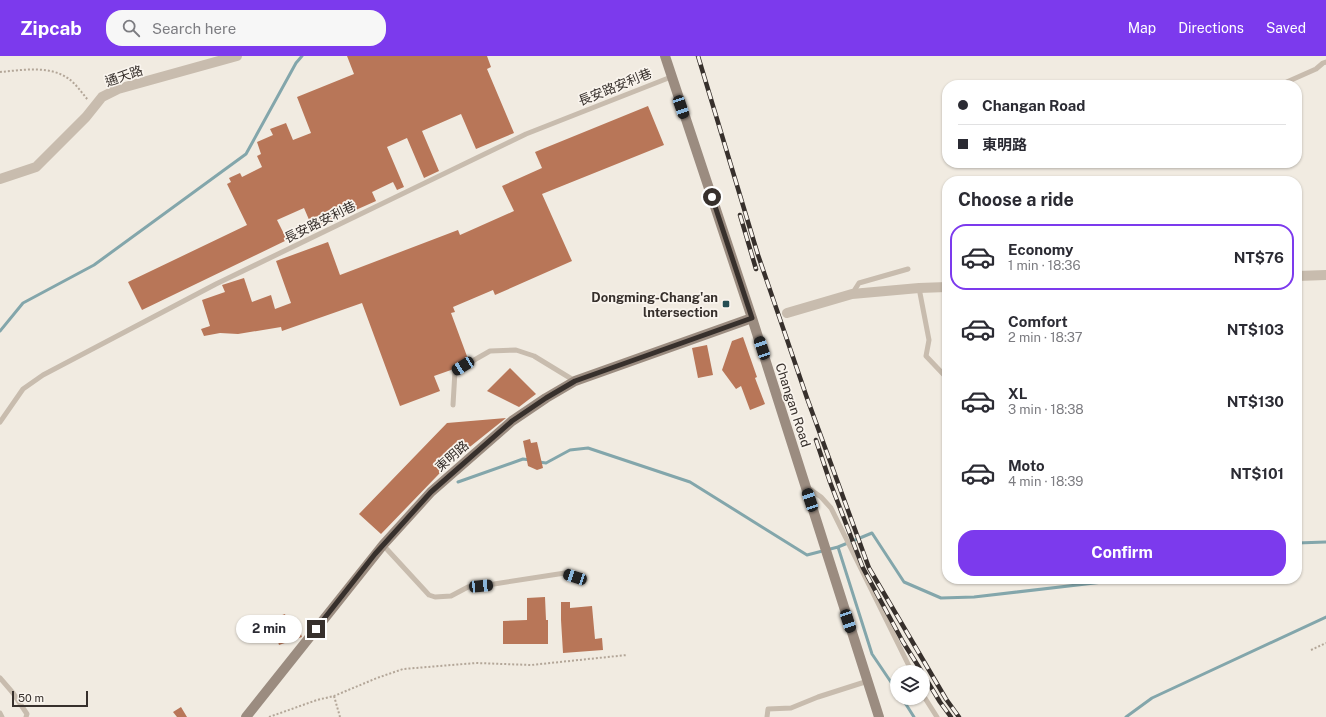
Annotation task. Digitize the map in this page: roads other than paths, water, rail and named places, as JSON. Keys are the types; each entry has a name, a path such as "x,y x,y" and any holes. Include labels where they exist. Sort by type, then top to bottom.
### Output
{"main road":[{"name":"Changan Road","path":"665,56 752,318 879,717"},
{"name":"東明路","path":"246,717 383,545 431,492 507,426 546,398 575,381 752,318"}],"street":[{"name":"通天路","path":"0,179 36,167 102,97 118,89 237,56"},
{"path":"1302,276 1326,275"},
{"path":"787,313 852,294 942,287"}],"lane":[{"path":"1292,80 1316,70 1326,62"},
{"name":"長安路安利巷","path":"0,422 23,389 43,375 216,284 526,134 671,76"},
{"path":"852,294 858,283 908,269"},
{"path":"919,288 929,340 926,356 942,373"},
{"path":"453,405 455,370 490,351 516,350 534,356 575,381"},
{"path":"805,485 821,497 831,508 909,665"},
{"path":"383,545 429,595 435,597 451,596 468,587 565,574 585,580"},
{"path":"0,678 27,714 26,717"},
{"path":"767,717 768,710 791,708 818,696 868,681"},
{"path":"929,705 937,717"},
{"path":"0,713 2,717"}],"waterway":[{"path":"0,331 23,303 94,265 246,154 296,63 302,56"},
{"path":"539,462 546,463 570,450 588,448 690,482 807,555 838,547 872,654 890,681"},
{"path":"458,482 523,459 530,460"},
{"path":"838,547 872,533 904,582 941,598 974,597 1086,584"},
{"path":"1302,543 1326,542"},
{"path":"1126,717 1152,698 1326,617"},
{"path":"906,705 914,717"}],"railway":[{"path":"698,56 758,255 807,398 869,568 946,699 959,717"},
{"path":"740,215 756,269"},
{"path":"816,440 830,482 863,568 903,642 918,665"},
{"path":"930,686 951,717"}],"place":[{"name":"Dongming-Chang'an lntersection","path":"726,304"}]}
